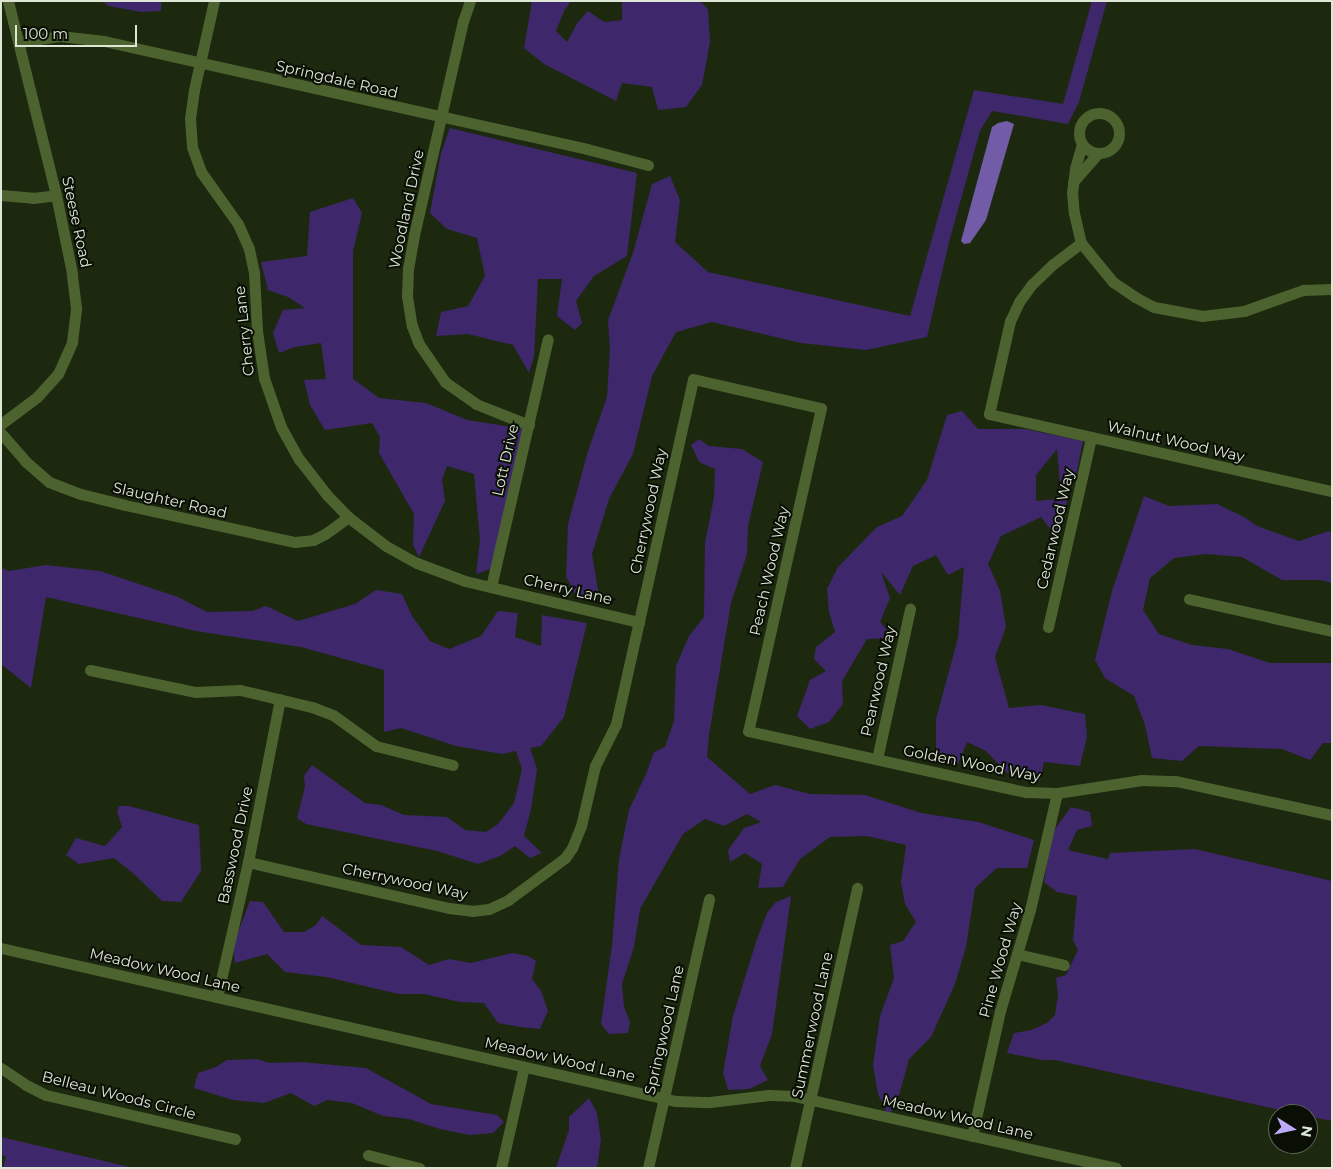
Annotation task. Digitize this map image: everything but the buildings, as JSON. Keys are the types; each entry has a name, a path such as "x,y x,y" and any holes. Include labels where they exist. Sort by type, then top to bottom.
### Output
{"street":[{"name":"Steese Road","path":"1,424 50,384 61,368 72,342 76,320 75,291 56,195 8,1"},
{"name":"Cherry Lane","path":"214,1 190,118 192,147 201,172 238,224 249,249 254,273 260,360 269,396 281,427 298,459 327,495 348,517 386,546 417,563 465,582 639,622"},
{"name":"Woodland Drive","path":"470,1 463,21 440,116 408,268 407,296 412,326 426,357 455,391 481,407 529,425"},
{"name":"Springdale Road","path":"19,42 47,36 79,36 587,149 648,165"},
{"path":"1096,114 1109,116 1117,127 1118,140 1110,150 1098,153 1086,149 1082,144 1079,132 1085,120 1096,114"},
{"path":"1082,144 1072,183 1074,214 1081,243 1112,282 1154,307 1176,313 1202,316 1221,315 1244,311 1303,290 1332,289"},
{"path":"1072,183 1098,153"},
{"path":"1,195 33,198 56,195"},
{"name":"Walnut Wood Way","path":"1081,243 1053,264 1032,284 1019,302 1010,322 989,414 1332,491"},
{"name":"Lott Drive","path":"492,587 548,339"},
{"name":"Peach Wood Way","path":"691,389 693,379 821,408 753,709"},
{"name":"Cherrywood Way","path":"248,862 460,910 483,910 508,900 560,862 577,837 595,766 616,724 691,389"},
{"name":"Slaughter Road","path":"1,433 24,462 49,482 81,494 125,505 295,542 313,540 325,534 348,517"},
{"name":"Cedarwood Way","path":"1048,627 1091,438"},
{"path":"1189,599 1332,631"},
{"name":"Pearwood Way","path":"877,759 910,610"},
{"path":"90,670 195,692 240,690 312,707 333,716 376,746 453,765"},
{"name":"Basswood Drive","path":"217,997 248,862 280,699"},
{"name":"Golden Wood Way","path":"753,709 748,731 1015,790 1058,794 1142,780 1176,781 1332,815"},
{"name":"Pine Wood Way","path":"972,1136 1000,1011 1038,881 1058,794"},
{"name":"Summerwood Lane","path":"795,1168 857,888"},
{"name":"Springwood Lane","path":"648,1168 708,899"},
{"name":"Meadow Wood Lane","path":"1,948 664,1098 710,1102 769,1095 810,1100 1116,1168"},
{"path":"1017,954 1064,965"},
{"path":"501,1168 524,1067"},
{"name":"Belleau Woods Circle","path":"1,1068 26,1085 46,1095 235,1139"},
{"path":"368,1156 419,1168"}],"shaded area":[{"path":"102,1 161,1 161,11 141,12 109,6"},
{"path":"532,1 571,1 564,11 556,31 567,42 578,22 588,11 604,22 622,20 622,1 700,1 708,9 710,42 702,85 686,107 658,110 652,87 622,83 616,101 544,64 524,48"},
{"path":"1092,1 1107,1 1079,102 1068,124 992,111 980,131 949,242 927,337 866,350 801,343 712,322 676,332 652,376 633,454 609,499 592,554 599,596 579,600 566,577 568,524 588,451 607,397 610,349 608,320 633,253 652,184 670,176 680,200 675,242 708,272 910,316 974,90 1063,104"},
{"path":"1007,121 1014,124 986,220 970,243 964,244 961,241 992,127"},
{"path":"450,128 637,173 627,256 594,276 576,301 582,323 575,330 557,316 562,279 538,279 534,356 529,373 513,345 468,334 436,336 441,312 468,306 485,276 477,238 447,229 430,213 441,153"},
{"path":"353,198 362,213 353,251 353,379 379,398 426,403 467,420 524,429 491,569 476,574 480,540 474,474 447,466 442,480 445,501 419,557 413,545 414,514 379,453 380,437 372,423 325,430 310,405 304,380 326,379 321,343 295,347 279,353 273,333 283,310 305,308 288,297 268,290 261,262 307,256 310,212"},
{"path":"962,411 978,429 1025,429 1083,441 1076,476 1060,486 1057,449 1036,475 1036,501 1068,498 1057,538 1041,517 1001,536 988,564 1000,591 1006,627 995,657 1009,708 1041,705 1085,714 1087,737 1080,766 1044,762 1040,781 1006,772 986,751 967,742 958,764 936,762 936,719 958,638 964,567 948,575 936,555 913,566 900,595 881,572 890,598 880,622 894,638 867,639 842,681 843,704 829,722 810,729 797,716 810,680 826,671 814,659 816,647 835,632 829,612 827,589 838,567 877,527 902,516 927,480 947,415"},
{"path":"699,439 709,446 742,449 763,462 748,526 747,554 731,603 707,757 750,794 775,785 810,794 865,795 921,813 978,822 1034,840 1027,868 997,868 975,888 966,947 955,984 931,1037 909,1059 900,1092 889,1117 878,1094 873,1065 880,1016 894,978 890,945 903,941 916,922 905,904 901,882 906,845 867,836 830,837 800,859 783,887 758,888 762,864 745,853 730,862 728,850 744,828 761,822 747,814 724,826 705,819 683,834 640,909 634,947 622,984 624,1007 630,1022 628,1033 609,1034 601,1024 612,945 619,859 629,810 654,752 665,747 674,721 676,666 689,636 704,617 705,543 714,497 715,469 699,462 691,445"},
{"path":"1144,496 1169,506 1217,504 1244,517 1257,526 1299,541 1329,531 1332,533 1332,583 1321,580 1282,580 1242,557 1206,554 1174,558 1150,578 1143,610 1159,634 1192,645 1228,649 1270,663 1332,663 1332,743 1323,743 1310,760 1282,749 1199,746 1182,761 1152,758 1145,725 1134,696 1105,678 1095,660 1112,591"},
{"path":"46,565 100,571 178,597 207,612 253,611 266,606 298,621 355,604 376,590 402,594 412,616 430,641 449,649 481,636 498,611 518,613 515,637 541,646 542,615 587,623 564,717 541,746 530,748 537,769 531,809 524,836 542,853 530,858 515,846 500,856 478,864 437,851 306,824 297,818 305,787 304,776 312,765 365,803 381,805 404,815 447,817 465,830 486,832 498,824 514,803 522,769 516,751 502,754 456,746 401,728 384,732 384,670 301,647 196,631 46,597 31,688 1,664 1,568 9,571"},
{"path":"119,806 129,806 199,825 201,871 181,902 162,901 114,858 79,864 66,855 76,838 105,846 122,827 117,811"},
{"path":"1071,807 1090,812 1092,826 1077,830 1068,850 1108,859 1110,853 1195,849 1332,881 1332,1121 1318,1118 1318,1104 1268,1104 1268,1107 1055,1060 1042,1060 1007,1053 1014,1033 1031,1030 1047,1023 1055,1015 1058,995 1056,978 1066,975 1078,950 1073,940 1077,896 1057,892 1044,882 1052,833"},
{"path":"791,896 772,1034 760,1066 768,1080 749,1089 728,1090 723,1073 733,1016 757,939 767,913 776,902"},
{"path":"250,901 263,902 284,932 304,932 316,925 322,916 361,945 401,947 429,965 449,959 471,963 512,953 528,956 536,961 532,979 541,991 548,1011 540,1029 520,1027 498,1023 484,1003 460,1002 424,994 399,994 326,977 285,972 267,954 235,963 233,945"},
{"path":"256,1059 270,1063 301,1062 366,1068 431,1104 497,1115 504,1122 493,1133 469,1135 440,1129 409,1119 383,1116 352,1103 327,1100 314,1106 291,1093 264,1103 233,1100 194,1088 198,1073 216,1067 227,1060"},
{"path":"589,1098 597,1113 601,1140 597,1168 556,1168 569,1130 569,1117"},
{"path":"1,1137 134,1168 3,1168 6,1157 1,1154"}]}
